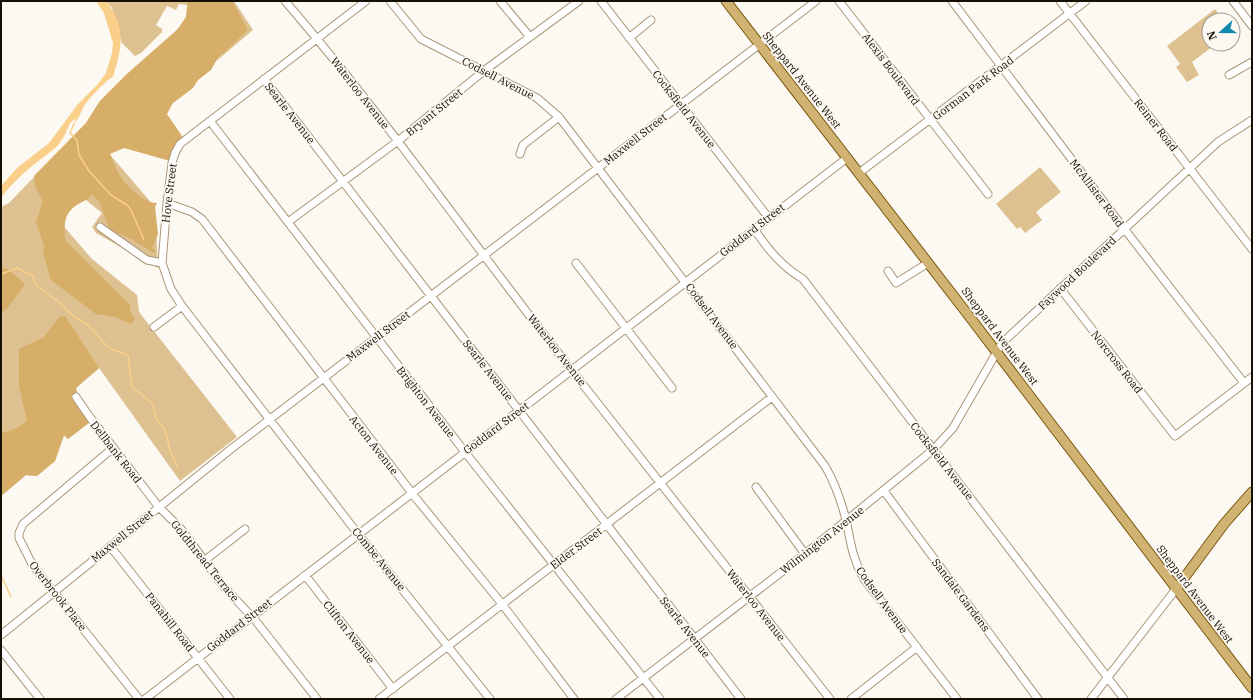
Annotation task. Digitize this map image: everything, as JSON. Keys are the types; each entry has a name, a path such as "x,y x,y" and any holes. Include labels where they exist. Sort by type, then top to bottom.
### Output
{"main road":[{"name":"Sheppard Avenue West","path":"726,1 1252,688"},
{"path":"1176,589 1224,524 1252,492"}],"street":[{"name":"Waterloo Avenue","path":"285,1 317,38 398,141 572,369 830,699"},
{"name":"Hove Street","path":"270,419 171,290 162,263 166,203 175,153 180,144 366,1"},
{"name":"Codsell Avenue","path":"390,1 421,39 485,70 537,98 559,117 825,466 839,494 856,566 864,579 957,699"},
{"path":"500,1 530,37"},
{"name":"Bryant Street","path":"288,222 398,141 485,70 579,1"},
{"name":"Cocksfield Avenue","path":"601,1 768,217"},
{"name":"Maxwell Street","path":"1,635 158,506 816,1"},
{"name":"Alexis Boulevard","path":"839,1 930,121 988,194"},
{"name":"McAllister Road","path":"952,1 1124,228 1244,383"},
{"name":"Reiner Road","path":"1060,1 1252,249"},
{"name":"Gorman Park Road","path":"859,173 930,121 1086,1"},
{"path":"1237,3 1252,26"},
{"path":"629,38 651,20"},
{"path":"1229,75 1252,62"},
{"name":"Searle Avenue","path":"264,79 741,699"},
{"path":"520,154 523,145 559,117"},
{"name":"Faywood Boulevard","path":"996,352 1002,343 1189,167 1218,142 1252,120"},
{"name":"Brighton Avenue","path":"210,121 465,452 660,699"},
{"name":"Goddard Street","path":"145,699 197,657 411,492 686,282 768,217 847,158"},
{"name":"Acton Avenue","path":"166,203 192,212 202,219 411,492 502,604 574,699"},
{"path":"100,226 147,260 162,263"},
{"name":"Cocksfield Avenue","path":"754,229 774,256 790,272 802,278 1108,676 1124,699"},
{"path":"576,263 672,388"},
{"path":"888,271 896,283 928,263"},
{"name":"Norcross Road","path":"1060,288 1175,436 1244,383"},
{"path":"154,327 182,306"},
{"name":"Wilmington Avenue","path":"616,699 805,554 934,450 953,428 996,352"},
{"path":"1244,383 1252,377"},
{"name":"Dellbank Road","path":"76,397 158,506"},
{"name":"Elder Street","path":"379,699 772,397"},
{"name":"Combe Avenue","path":"270,419 358,534 490,699"},
{"name":"Overbrook Place","path":"113,448 20,528 19,538 32,564 139,699"},
{"path":"756,487 805,554"},
{"name":"Sandale Gardens","path":"884,491 1038,699"},
{"name":"Goldthread Terrace","path":"158,506 181,529 231,596 251,616 317,699"},
{"path":"204,561 245,529"},
{"name":"Panahill Road","path":"110,546 230,699"},
{"name":"Clifton Avenue","path":"305,575 393,689"},
{"path":"1091,699 1176,589"},
{"path":"851,699 917,647"},
{"path":"1,650 40,699"}],"shaded area":[{"path":"96,1 106,1 113,11 120,29 121,38 119,56 113,77 101,86 88,100 77,120 73,124 76,118 73,120 58,145 22,175 1,198 1,186 17,168 49,143 78,104 98,84 106,73 112,53 113,43 104,13"},
{"path":"106,1 234,1 253,30 162,107 106,150 155,207 158,268 96,233 92,227 102,213 81,196 60,222 92,259 137,295 139,312 237,437 180,481 99,368 76,388 77,393 72,397 90,422 68,439 64,435 55,461 37,476 26,475 1,496 1,207 9,203 86,123 100,101 127,74 178,29 186,17 187,5 179,4 176,10 167,6 156,25 162,29 162,32 141,53 135,56 122,43 112,8"},
{"path":"188,1 232,1 248,30 218,57 211,70 198,80 193,88 173,103 167,114 184,139 170,161 124,148 110,154 118,172 130,188 141,197 157,203 155,207 158,234 152,248 155,250 154,253 131,239 110,230 99,202 91,194 88,199 76,205 68,213 65,222 65,240 130,305 130,311 135,319 131,324 115,317 96,314 51,280 43,253 44,246 36,222 43,201 35,187 34,176 86,123 100,101 127,74 178,29 186,17"},
{"path":"1201,20 1201,52 1205,52 1192,62 1199,75 1187,82 1176,67 1180,64 1167,46"},
{"path":"1040,167 1061,192 1036,212 1042,220 1025,233 1020,227 1017,229 996,204"},
{"path":"1,268 8,269 25,284 7,309 1,312"},
{"path":"65,316 99,368 76,388 77,393 72,397 90,422 68,439 64,435 55,461 37,476 26,475 1,496 1,432 11,430 27,421 19,387 19,349 44,337 59,317"}],"waterway":[{"path":"74,124 70,133 77,140 79,155 89,171 111,195 127,205 131,210 144,240"},
{"path":"1,274 17,268 33,276 36,285 59,302 73,316 88,325 106,345 111,349 128,355 132,387 153,404 156,418 165,430 170,450 178,468"},
{"path":"1,575 11,597"}]}
